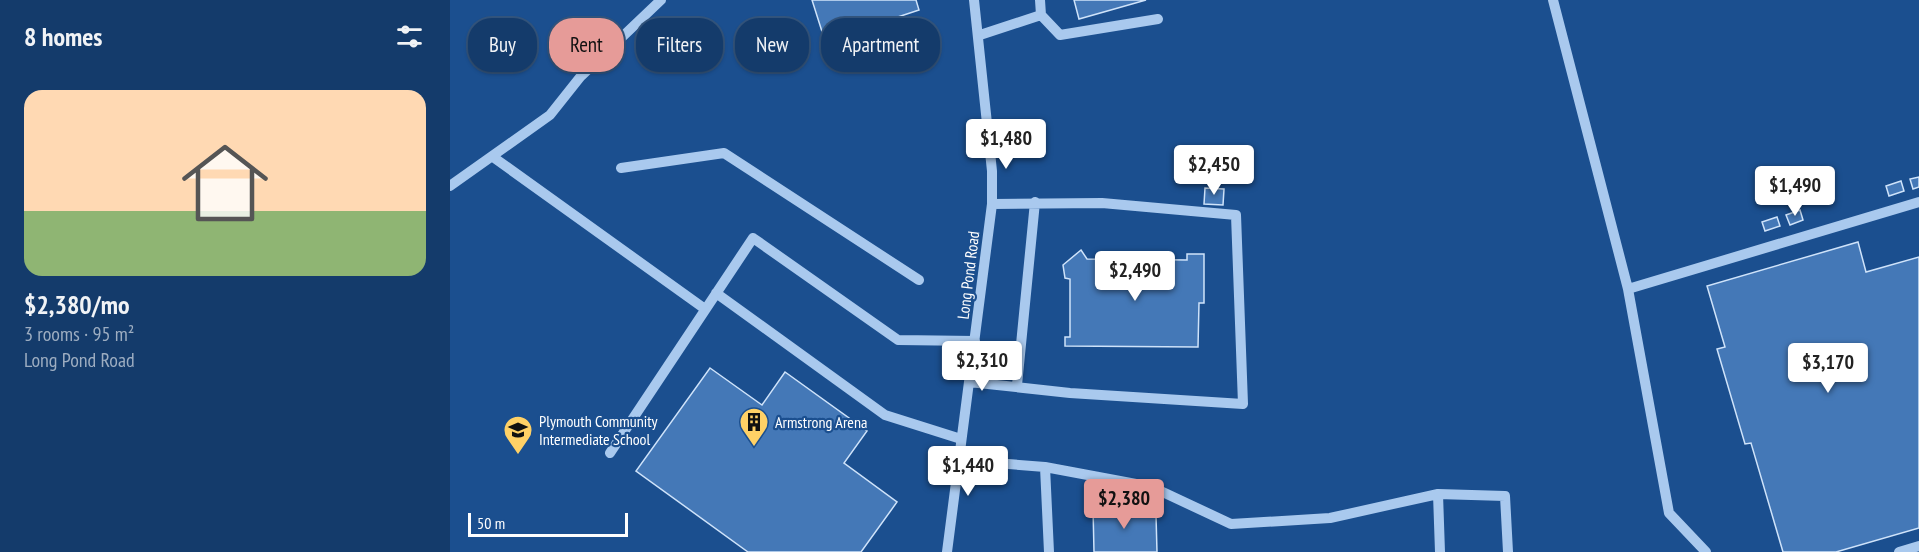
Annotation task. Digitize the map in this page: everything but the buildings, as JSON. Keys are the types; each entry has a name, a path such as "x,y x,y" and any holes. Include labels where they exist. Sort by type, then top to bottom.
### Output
{"street":[{"path":"450,186 550,115 582,76 661,0"},
{"name":"Long Pond Road","path":"947,552 992,204 992,171 980,35 974,0"},
{"path":"1040,0 1041,15 1060,35 1158,19"},
{"path":"1553,0 1628,289 1669,513 1706,552"},
{"path":"980,35 1041,15"},
{"path":"621,168 724,153 919,280"},
{"path":"493,157 705,309"},
{"path":"1017,385 1035,202"},
{"path":"1628,289 1919,202"},
{"path":"969,382 1017,385 1070,393 1243,404 1236,215 1102,203 992,204"},
{"path":"610,453 753,238 898,340 975,341"},
{"path":"716,293 885,415 961,439"},
{"path":"958,460 1045,468 1152,487 1231,524 1330,518 1438,494 1505,496 1508,552"},
{"path":"1045,468 1048,552"},
{"path":"1438,494 1440,552"},
{"path":"1899,552 1919,546"}],"place":[{"name":"Armstrong Arena","path":"754,448"},
{"name":"Plymouth Community Intermediate School","path":"518,456"}]}
